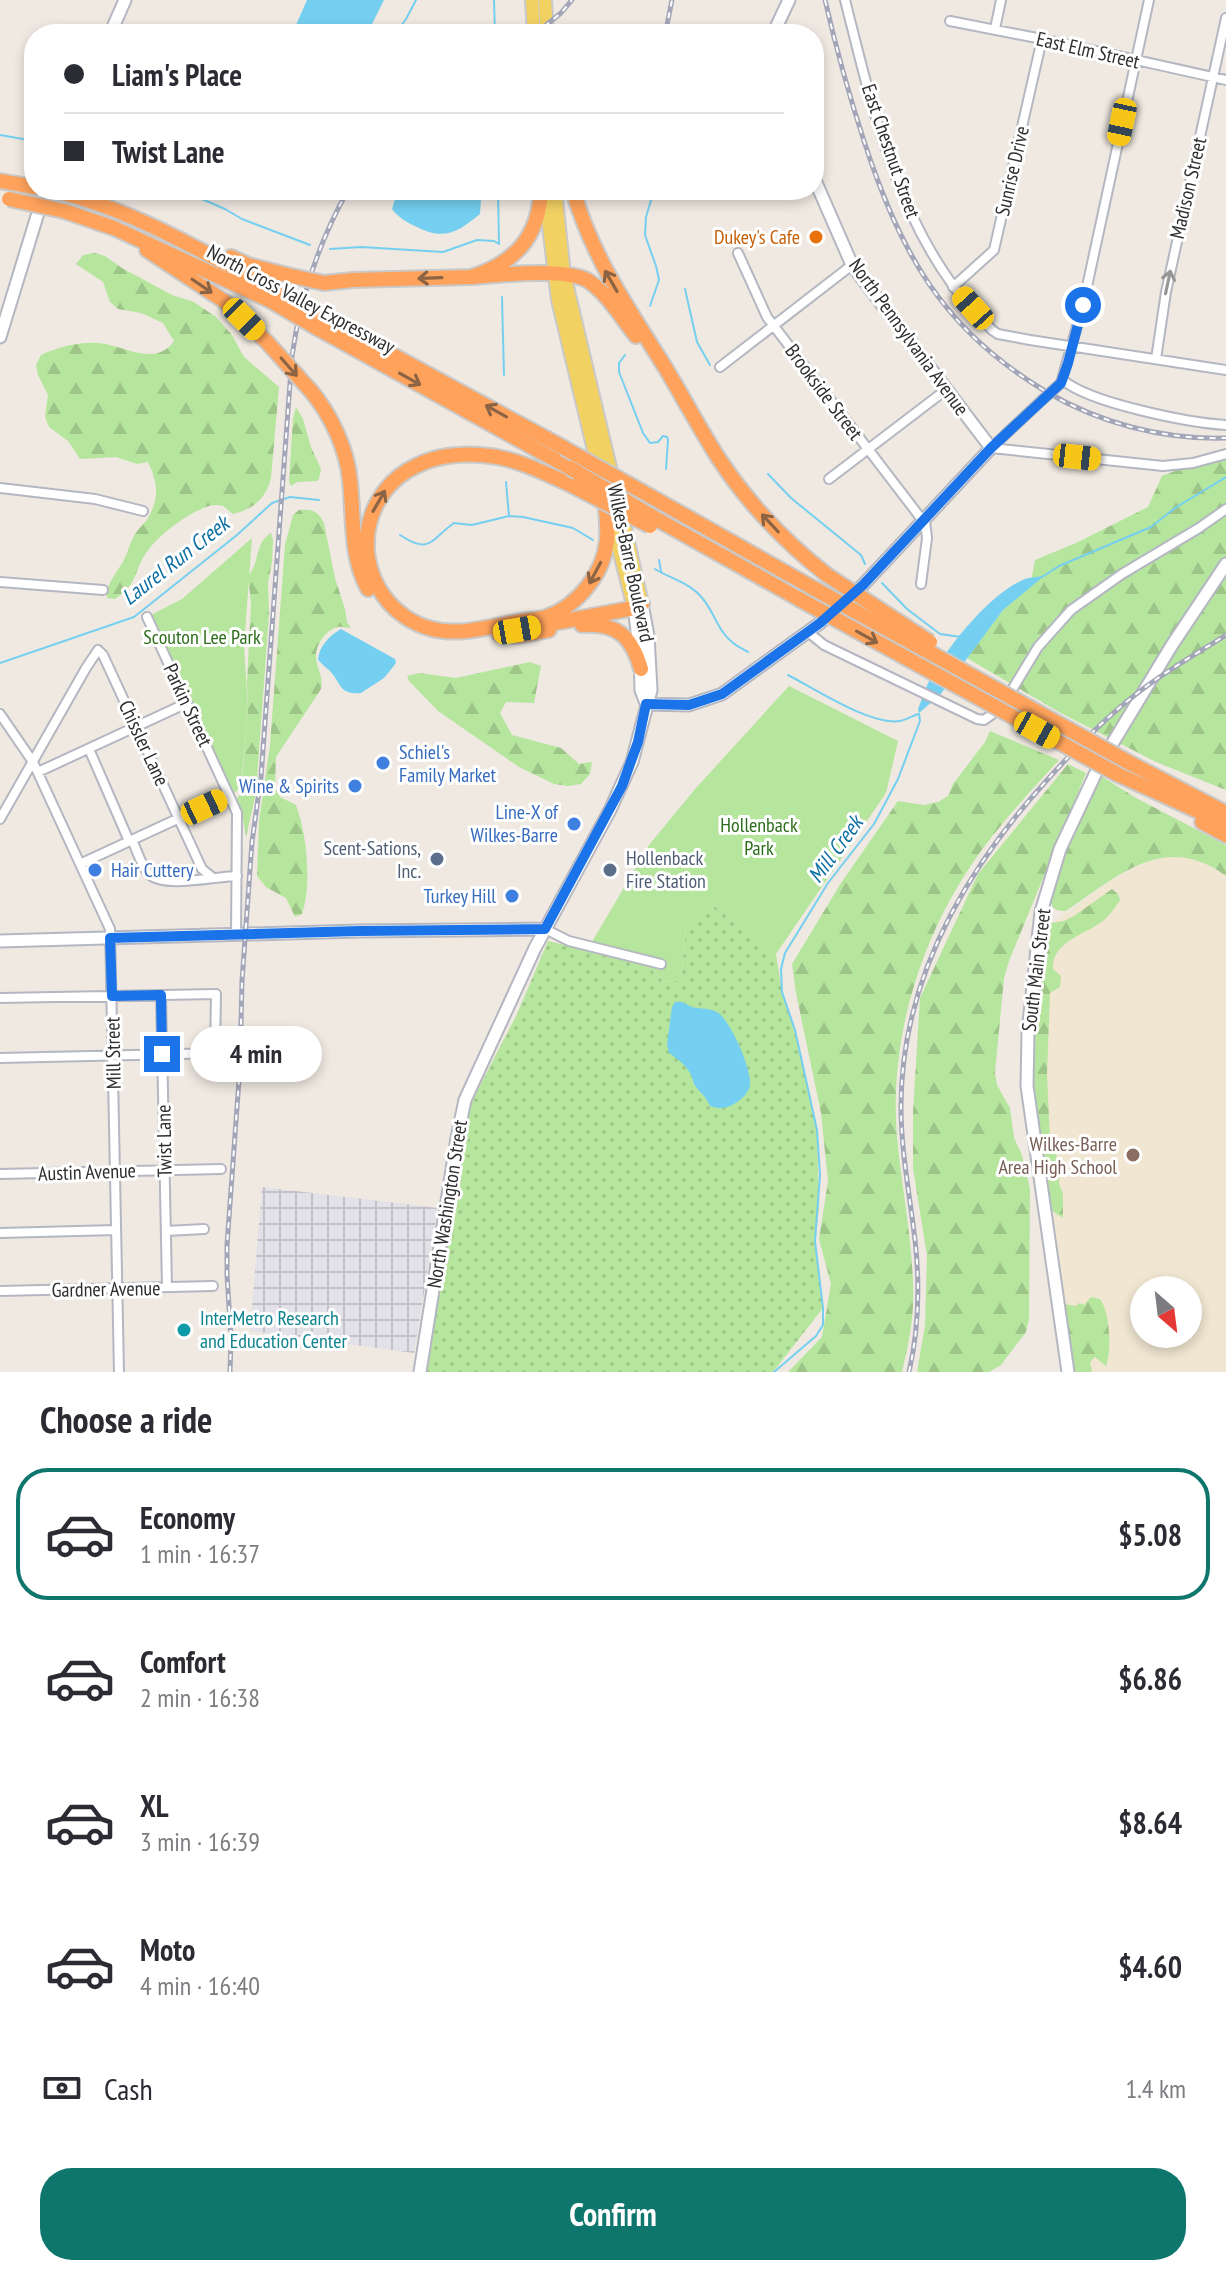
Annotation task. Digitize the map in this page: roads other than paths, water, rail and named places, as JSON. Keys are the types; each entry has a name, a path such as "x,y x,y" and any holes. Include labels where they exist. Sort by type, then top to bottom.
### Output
{"highway":[{"name":"North Cross Valley Expressway","path":"4,199 64,211 114,228 273,296"},
{"name":"North Cross Valley Expressway","path":"85,200 183,241 570,468 652,522"},
{"path":"471,277 498,266 521,248 536,221 541,200"},
{"path":"577,200 598,257 718,457 760,513 808,559 827,575 1031,707 1226,813"},
{"path":"105,207 160,220 248,265 324,283 559,274 587,279 642,343 695,419"},
{"path":"114,228 224,301 267,342 311,391 330,419 344,452 350,479 357,562 371,595 393,617 430,637 455,641 636,604"},
{"name":"North Cross Valley Expressway","path":"320,323 564,448 1031,707"},
{"path":"636,604 458,632 436,630 414,622 392,606 375,582 367,558 368,529 378,500 392,482 416,466 443,457 481,455 532,467 652,522 792,595 1226,835"},
{"path":"546,617 582,593 597,571 607,541 605,497"},
{"path":"499,634 517,636 588,624 607,626 626,637 634,647 641,669"},
{"path":"1128,762 1226,803"},
{"path":"1119,775 1226,824"}],"main road":[{"path":"532,0 533,24"},
{"path":"545,0 546,24"},
{"name":"Wilkes-Barre Boulevard","path":"545,200 559,274 636,604"},
{"name":"Wilkes-Barre Boulevard","path":"555,200 565,333 605,497 636,604"}],"street":[{"path":"114,24 125,0"},
{"path":"778,24 789,0"},
{"name":"East Chestnut Street","path":"845,0 871,101 914,221 953,287 998,334 1226,370"},
{"path":"995,29 1001,0"},
{"path":"646,704 680,706 714,698 808,632 863,585 991,448 1062,382 1073,347 1149,0"},
{"name":"Madison Street","path":"1156,359 1166,292 1226,18"},
{"name":"East Elm Street","path":"950,21 1226,80"},
{"name":"Sunrise Drive","path":"953,287 994,250 1042,39"},
{"path":"0,337 45,200"},
{"name":"North Pennsylvania Avenue","path":"824,200 852,265 991,448"},
{"name":"Brookside Street","path":"738,253 767,317 867,451 925,521"},
{"path":"720,367 852,265"},
{"path":"1062,382 1103,399 1192,421 1226,425"},
{"path":"829,479 947,389"},
{"path":"1013,428 1014,441 1021,451"},
{"path":"991,448 1163,466 1193,463 1226,454"},
{"path":"0,488 95,499 143,511"},
{"path":"808,632 824,645 984,720 1001,708 1038,647 1071,610 1226,509"},
{"path":"921,584 927,538 925,521"},
{"name":"South Main Street","path":"1068,1372 1027,1086 1028,1032 1041,912 1060,849 1100,764 1166,654 1226,564"},
{"path":"0,582 103,590"},
{"name":"Wilkes-Barre Boulevard","path":"636,604 641,690 646,704"},
{"name":"Wilkes-Barre Boulevard","path":"636,604 650,661 651,690 646,704"},
{"name":"Parkin Street","path":"147,617 238,820 236,935"},
{"name":"Chissler Lane","path":"33,762 98,650 202,869 212,877"},
{"path":"38,772 187,703"},
{"name":"North Washington Street","path":"420,1372 461,1111 545,929 622,786 638,742 646,704"},
{"name":"Mill Street","path":"0,714 33,762 110,929 119,1372"},
{"path":"89,749 130,840 153,877 175,881 237,876"},
{"path":"0,819 33,762"},
{"path":"80,864 229,795"},
{"path":"0,941 545,929 569,941 661,964"},
{"path":"0,998 216,994 220,1053 0,1058"},
{"name":"Twist Lane","path":"161,995 167,1287"},
{"name":"Austin Avenue","path":"0,1174 221,1169"},
{"path":"166,1231 204,1229"},
{"path":"0,1233 116,1230"},
{"name":"Gardner Avenue","path":"0,1291 213,1286"}],"water":[{"path":"307,0 384,0 372,24 296,24"},
{"path":"395,200 481,200 480,214 465,226 443,234 427,231 403,220 392,209"},
{"path":"1044,576 1003,610 940,695 919,713 930,679 971,622 1012,586 1025,579"},
{"path":"341,629 395,659 396,663 384,678 361,693 344,690 318,660 325,642"},
{"path":"675,1002 714,1011 734,1034 744,1057 750,1085 734,1104 722,1108 710,1106 688,1070 669,1053 667,1044"}],"waterway":[{"path":"402,24 416,0"},
{"path":"494,0 495,24"},
{"path":"0,135 24,139"},
{"path":"204,200 242,219 310,245"},
{"path":"330,249 361,247 443,252 477,240 499,244 498,200"},
{"path":"650,306 659,280 645,235 651,200"},
{"path":"685,289 697,342 710,365"},
{"path":"502,297 504,375"},
{"path":"625,355 619,363 619,372 643,433 650,443 667,437 666,469"},
{"path":"768,474 791,498 861,555 865,564"},
{"name":"Mill Creek","path":"1042,577 1059,566 1151,527 1175,508 1226,477"},
{"path":"506,482 509,516"},
{"name":"Laurel Run Creek","path":"0,663 134,617 272,503 290,497 319,500"},
{"name":"Laurel Run Creek","path":"400,535 424,544 434,540 454,523 472,525 509,516 573,528 593,540"},
{"path":"659,560 661,571"},
{"name":"Laurel Run Creek","path":"655,569 698,594 727,638 748,652"},
{"path":"882,583 907,609 940,634 961,637"},
{"name":"Laurel Run Creek","path":"788,675 874,718 900,721 918,714"},
{"name":"Mill Creek","path":"774,1372 816,1336 823,1325 815,1241 820,1175 817,1130 795,1030 782,992 781,969 785,953 828,883 874,824 898,779 920,721 919,714"}],"railway":[{"path":"547,24 572,0"},
{"path":"667,24 672,0"},
{"path":"825,0 848,89 878,181 910,253 952,314 1009,367 1045,391 1087,412 1155,432 1226,438"},
{"path":"230,1372 227,1245 240,1066 242,981 252,842 261,777 292,356 312,271 343,200"},
{"path":"909,1372 917,1322 918,1273 901,1124 904,1060 912,1015 943,930 990,851 1068,757 1135,695 1226,635"}],"place":[{"name":"Dukey's Cafe","path":"816,237"},
{"name":"Schiel's Family Market","path":"383,763"},
{"name":"Wine & Spirits","path":"355,786"},
{"name":"Line-X of Wilkes-Barre","path":"574,824"},
{"name":"Scent-Sations, Inc.","path":"437,859"},
{"name":"Hair Cuttery","path":"95,870"},
{"name":"Hollenback Fire Station","path":"610,870"},
{"name":"Turkey Hill","path":"512,896"},
{"name":"Wilkes-Barre Area High School","path":"1133,1155"},
{"name":"InterMetro Research and Education Center","path":"184,1330"}],"park label":[{"name":"Scouton Lee Park","path":"202,637"},
{"name":"Hollenback Park","path":"759,836"}]}
